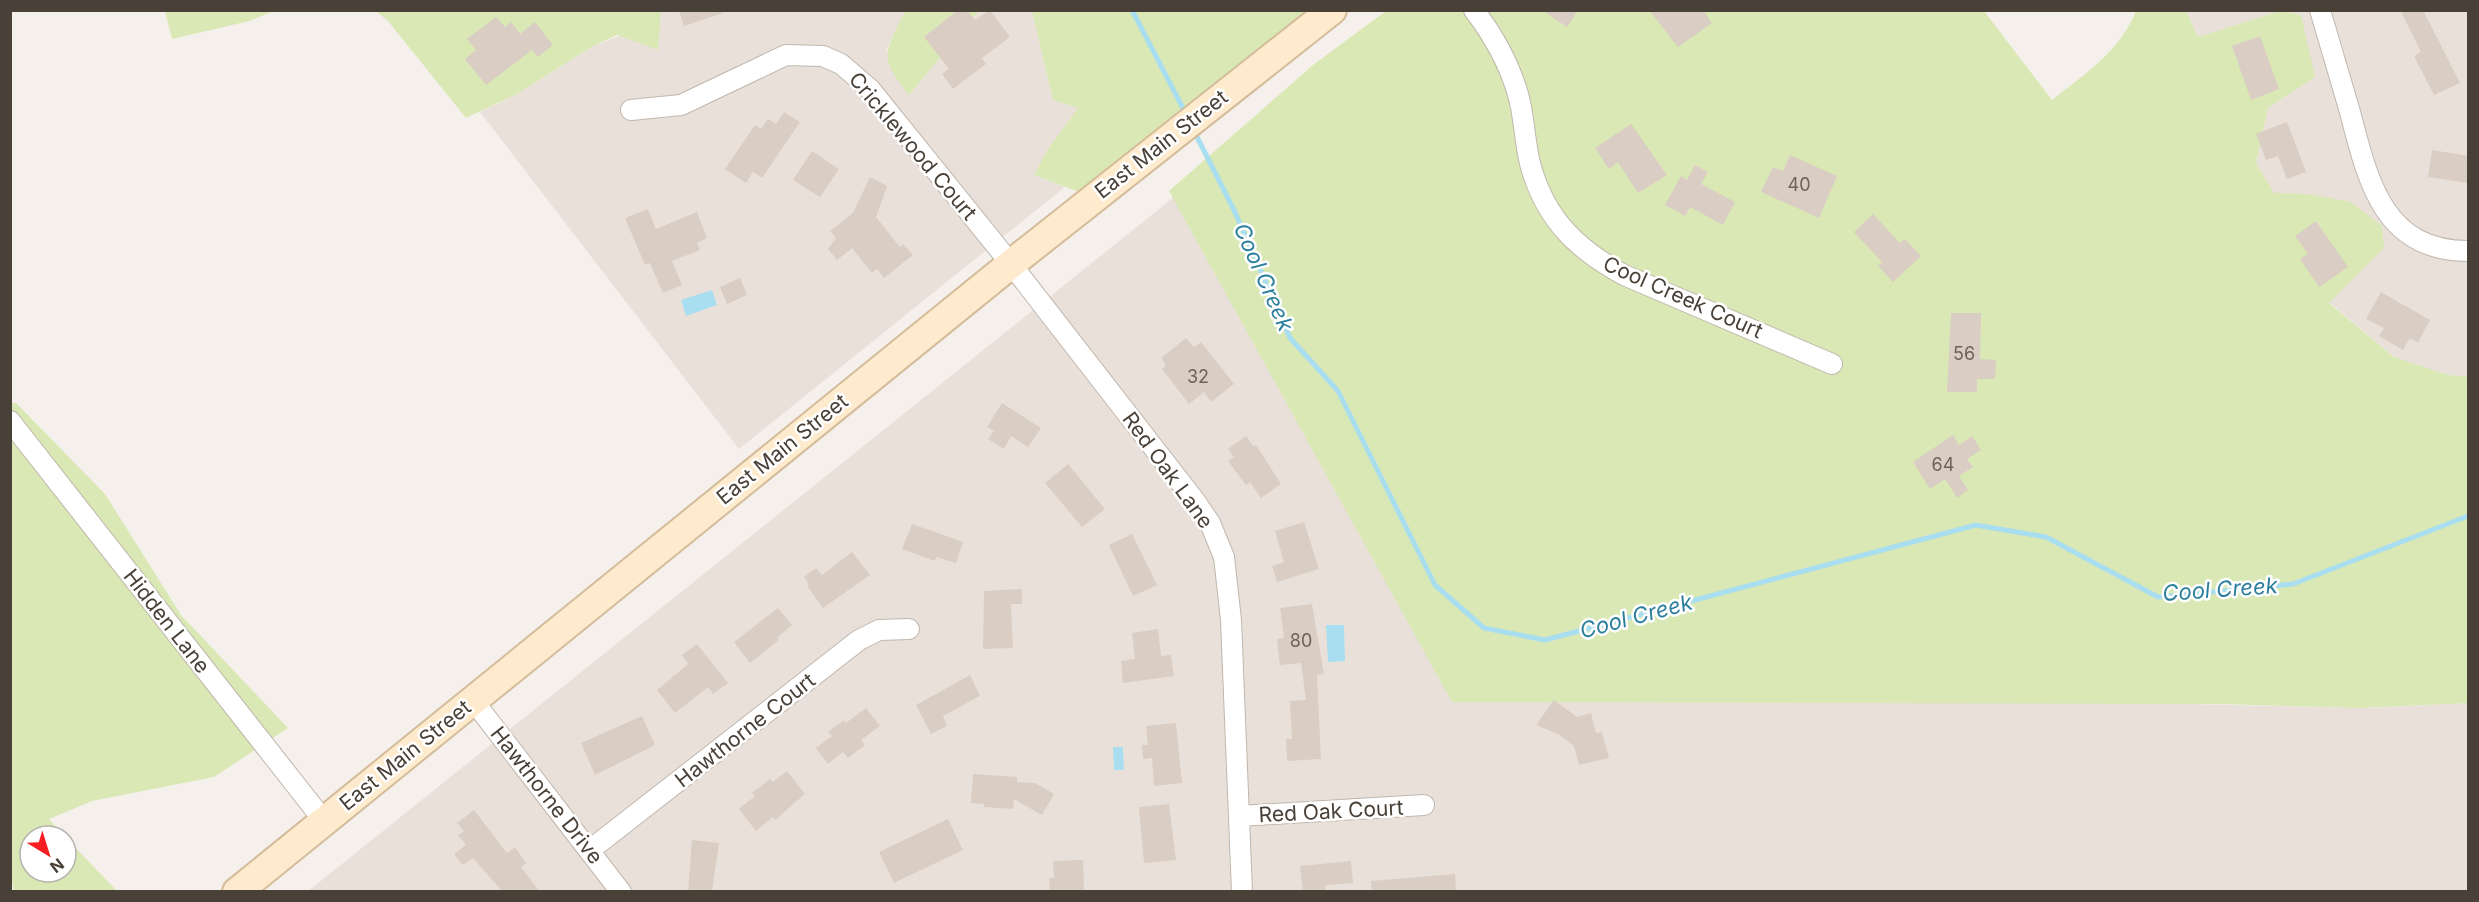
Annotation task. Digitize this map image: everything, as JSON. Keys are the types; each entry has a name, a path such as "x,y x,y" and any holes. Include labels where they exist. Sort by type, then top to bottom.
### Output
{"main road":[{"name":"East Main Street","path":"237,891 1011,264 1332,10"}],"street":[{"name":"Cool Creek Court","path":"1474,10 1491,33 1518,92 1531,168 1548,206 1571,240 1597,260 1624,275 1832,364"},
{"path":"2320,10 2362,162 2376,195 2391,219 2417,240 2446,251 2469,251"},
{"name":"Cricklewood Court","path":"631,110 681,105 760,65 786,55 823,56 841,64 870,89 1011,264"},
{"name":"Red Oak Lane","path":"1011,264 1196,501 1210,523 1224,557 1231,620 1242,891"},
{"name":"Hidden Lane","path":"10,421 324,821"},
{"name":"Hawthorne Court","path":"590,850 859,640 879,630 909,629"},
{"name":"Hawthorne Drive","path":"472,699 621,891"},
{"name":"Red Oak Court","path":"1239,816 1424,806"}],"shaded area":[{"path":"661,10 905,11 886,50 909,95 979,11 1032,11 1053,99 1079,108 1048,149 1034,175 1065,187 739,449 480,112 517,94 593,46 661,20"},
{"path":"1406,11 2061,701 2368,708 2468,703 2468,891 307,892"},
{"path":"2186,11 2280,11 2198,37"},
{"path":"2280,11 2468,11 2468,377 2448,375 2394,357 2329,302 2384,248 2307,194 2274,194 2255,163 2268,108 2315,77"}],"green space":[{"path":"165,10 274,11 249,21 172,39"},
{"path":"376,11 661,11 658,50 617,35 593,46 517,94 466,118 388,21"},
{"path":"905,11 979,11 909,95 892,71 888,54 892,37"},
{"path":"1032,11 1318,11 1084,194 1034,175 1048,149 1078,108 1053,100"},
{"path":"1386,11 1984,11 2052,100 2111,50 2121,38 2136,11 2186,11 2198,37 2280,11 2301,15 2315,77 2268,108 2256,163 2274,193 2307,194 2351,202 2382,226 2384,248 2329,303 2394,357 2448,375 2468,377 2468,703 2362,708 2218,704 1452,702 1169,191 1313,65"},
{"path":"10,403 16,403 105,494 181,615 288,728 214,777 92,801 49,819 53,824 18,824 18,884 78,884 78,850 117,891 14,891 10,873"}],"water":[{"path":"712,290 717,305 686,316 681,300"},
{"path":"1326,625 1344,625 1345,661 1328,662"},
{"path":"1113,747 1123,747 1124,770 1114,770"}],"building":[{"path":"679,10 722,10 723,13 684,26"},
{"path":"958,10 967,10 975,20 990,10 1010,37 982,58 986,64 953,89 942,74 949,69 924,37"},
{"path":"1542,10 1578,10 1567,27"},
{"path":"1649,10 1703,10 1712,23 1678,47"},
{"path":"2400,10 2423,10 2460,83 2434,95 2414,56 2421,52"},
{"path":"496,17 505,27 511,22 520,34 535,22 553,45 538,57 532,50 486,85 465,59 476,50 467,39"},
{"path":"2260,36 2279,89 2251,100 2232,46"},
{"path":"784,112 800,122 762,178 753,172 746,183 725,169 755,125 761,129 768,119 776,124"},
{"path":"2287,122 2306,172 2287,179 2278,156 2266,160 2256,134"},
{"path":"1631,124 1667,175 1638,193 1618,162 1609,169 1595,148"},
{"path":"2432,150 2469,156 2469,183 2428,177"},
{"path":"812,151 839,169 820,197 793,180"},
{"path":"1790,155 1837,176 1819,218 1761,192 1773,167 1783,171"},
{"path":"1695,165 1708,172 1701,184 1735,202 1723,225 1690,207 1685,216 1665,205 1681,176 1687,180"},
{"path":"870,177 887,186 876,217 900,247 903,244 913,255 884,278 877,269 872,273 852,248 837,260 828,249 836,238 830,231 853,213"},
{"path":"648,209 656,229 697,212 707,238 697,243 700,250 672,261 682,285 663,293 650,263 645,265 625,218"},
{"path":"1873,214 1900,243 1905,239 1921,256 1893,282 1878,266 1882,262 1854,232"},
{"path":"2316,221 2348,267 2319,287 2300,259 2308,254 2295,236"},
{"path":"740,278 747,295 727,304 720,287"},
{"path":"2381,292 2430,320 2418,343 2410,338 2403,350 2379,336 2384,328 2366,319"},
{"path":"1951,313 1981,313 1980,359 1996,360 1995,379 1977,379 1977,392 1947,392"},
{"path":"1186,338 1194,347 1201,342 1234,384 1211,402 1204,392 1189,404 1162,369 1166,365 1161,358"},
{"path":"1002,403 1041,428 1028,447 1011,436 1004,449 988,439 994,431 987,427"},
{"path":"1953,435 1959,445 1972,436 1981,450 1967,459 1973,467 1959,476 1968,490 1957,498 1945,479 1930,489 1913,462"},
{"path":"1246,436 1254,447 1256,445 1281,484 1261,498 1250,482 1246,485 1228,461 1234,457 1228,449"},
{"path":"1068,464 1105,509 1082,527 1045,483"},
{"path":"1304,522 1319,569 1277,582 1272,566 1284,562 1275,531"},
{"path":"912,524 963,542 956,563 936,557 935,561 902,549"},
{"path":"1132,534 1157,585 1133,596 1109,545"},
{"path":"852,552 870,575 823,608 807,586 809,584 804,577 816,568 822,575"},
{"path":"1022,589 1022,604 1011,604 1013,648 983,649 984,591"},
{"path":"1312,604 1324,674 1317,675 1321,759 1287,761 1286,739 1292,739 1290,701 1306,700 1301,663 1280,665 1277,639 1284,638 1280,608"},
{"path":"778,608 792,625 777,638 779,640 750,663 734,642"},
{"path":"1158,629 1161,656 1171,655 1174,676 1123,683 1121,661 1135,659 1132,633"},
{"path":"697,644 728,683 713,694 708,687 675,713 657,690 688,664 682,655"},
{"path":"970,675 980,696 943,716 947,726 931,734 916,705"},
{"path":"1554,700 1577,717 1591,713 1596,733 1602,732 1609,758 1579,765 1574,746 1560,735 1536,725"},
{"path":"866,708 880,726 861,740 865,745 848,758 843,752 828,764 816,748 832,736 828,732 844,720 846,723"},
{"path":"642,716 655,745 595,775 581,743"},
{"path":"1176,723 1182,783 1154,786 1152,758 1143,759 1142,745 1148,745 1146,726"},
{"path":"787,771 805,794 775,820 773,817 756,831 739,809 755,796 752,793 770,779 773,782"},
{"path":"973,774 1017,777 1017,782 1035,783 1054,794 1042,815 1014,799 1013,809 984,807 984,804 971,803"},
{"path":"1169,804 1176,860 1144,863 1139,807"},
{"path":"474,810 507,853 515,847 526,863 521,867 539,891 502,891 473,858 463,865 454,854 466,845 458,835 464,831 457,823"},
{"path":"948,819 963,850 894,883 879,852"},
{"path":"692,840 719,843 712,891 688,891"},
{"path":"1083,860 1084,891 1050,891 1049,878 1054,878 1053,861"},
{"path":"1351,861 1353,883 1325,885 1326,891 1303,891 1300,866"},
{"path":"1455,874 1456,891 1372,891 1371,881"}],"waterway":[{"name":"Cool Creek","path":"1132,10 1186,114"},
{"name":"Cool Creek","path":"1194,131 1234,210 1290,338 1338,391 1435,585 1484,628 1545,640 1976,525 2046,537 2158,597 2293,584 2468,516"}]}
